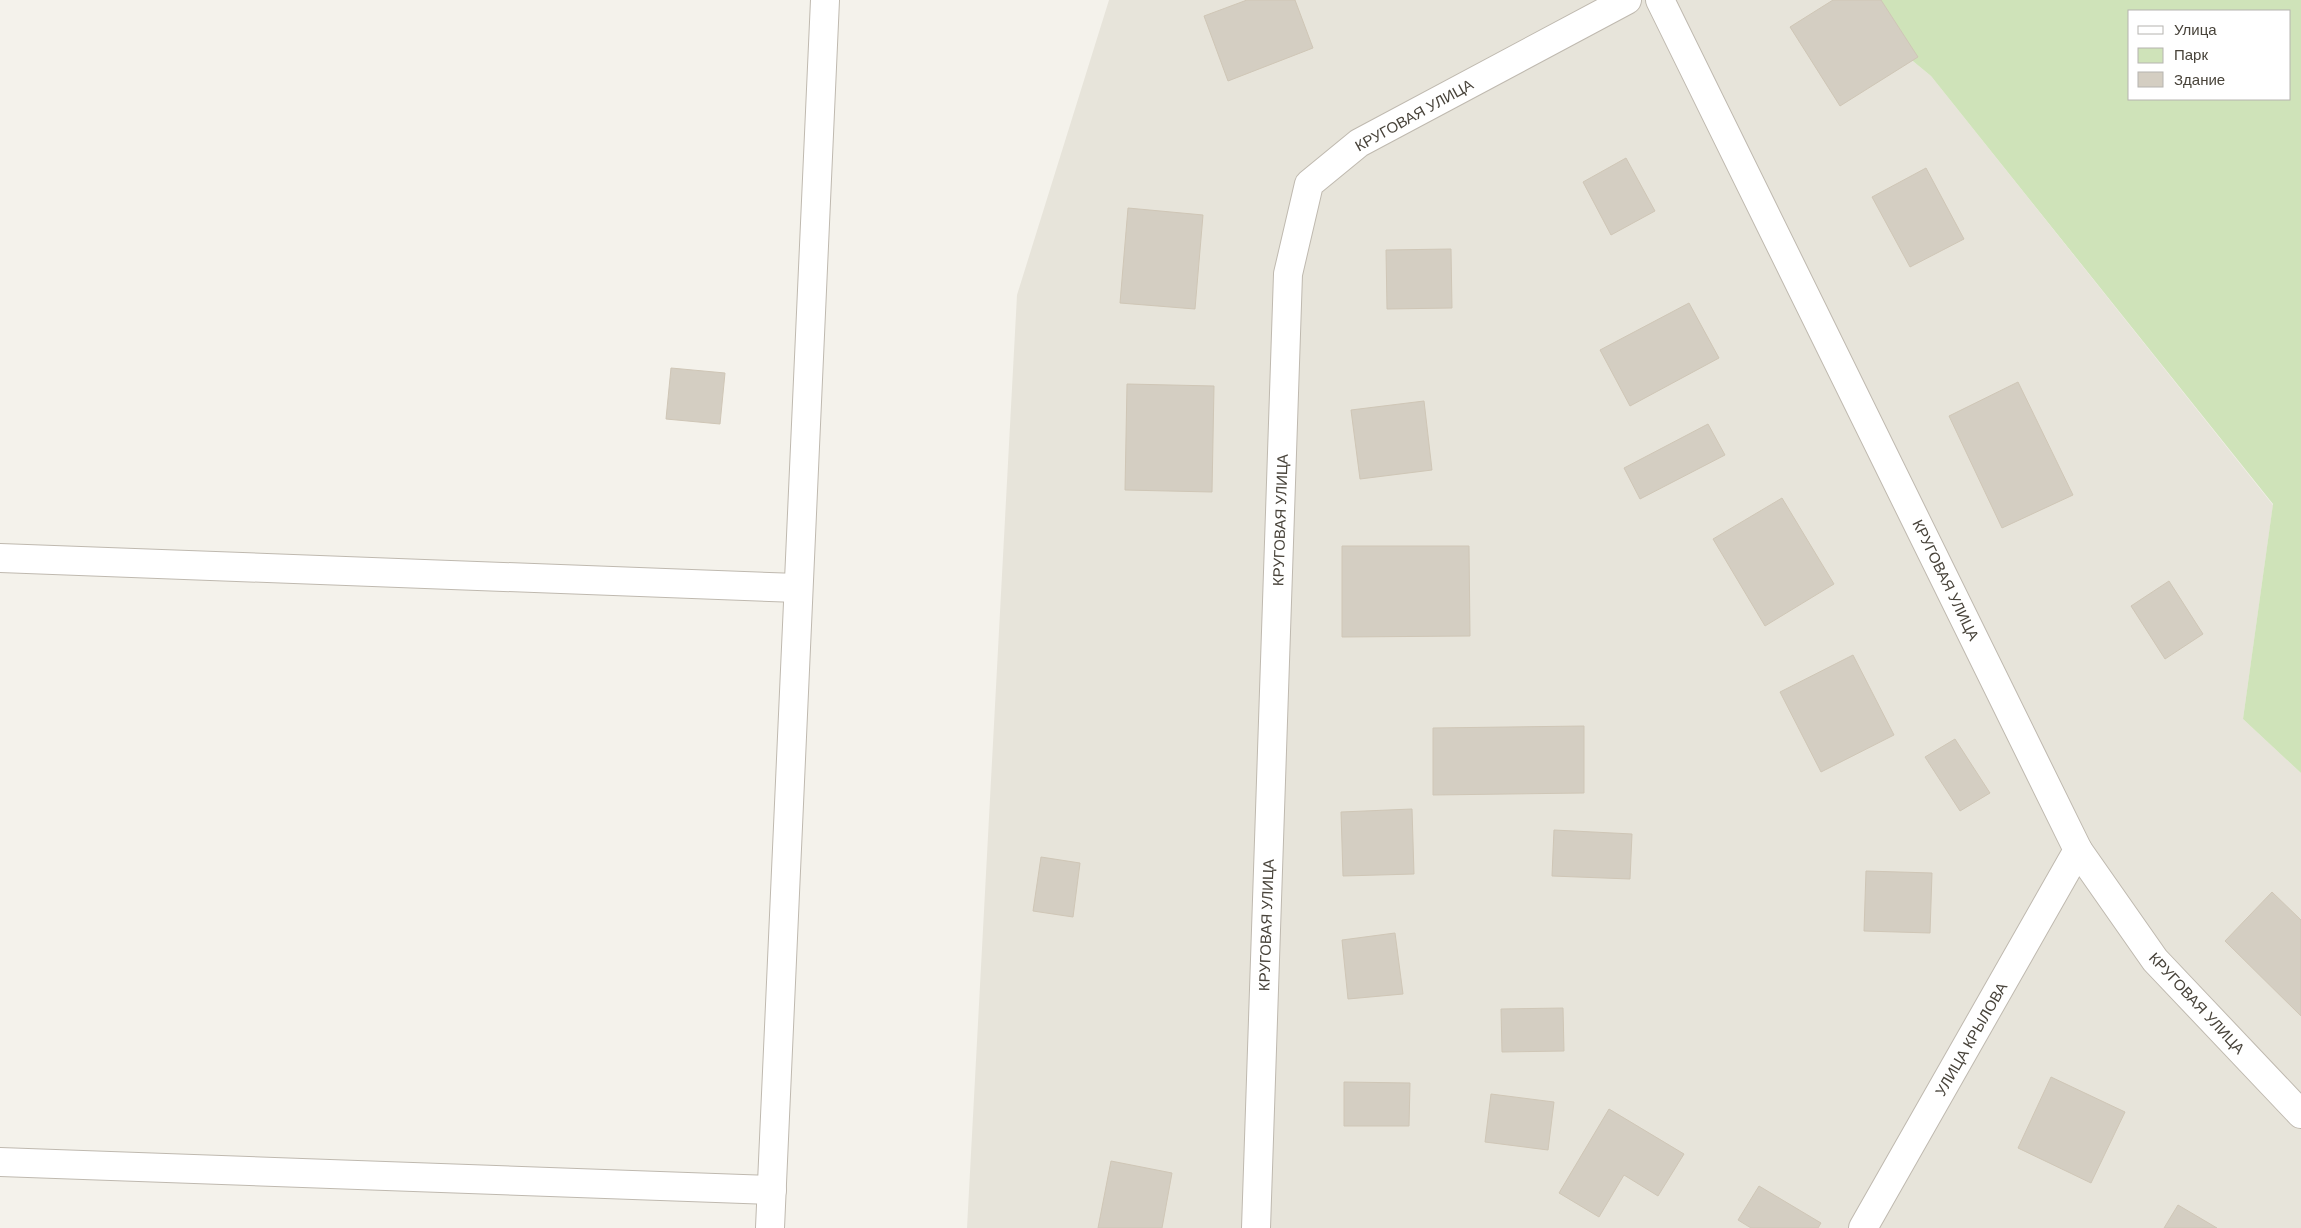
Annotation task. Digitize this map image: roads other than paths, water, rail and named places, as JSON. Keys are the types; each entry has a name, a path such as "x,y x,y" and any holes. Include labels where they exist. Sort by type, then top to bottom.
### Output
{"street":[{"path":"770,1228 825,0"},
{"name":"КРУГОВАЯ УЛИЦА","path":"1256,1228 1288,274 1308,184 1359,143 1628,0"},
{"name":"КРУГОВАЯ УЛИЦА","path":"1660,0 2078,850 2155,960 2301,1114"},
{"path":"0,558 798,588"},
{"name":"УЛИЦА КРЫЛОВА","path":"1864,1228 2078,850"},
{"path":"0,1162 772,1190"}]}
